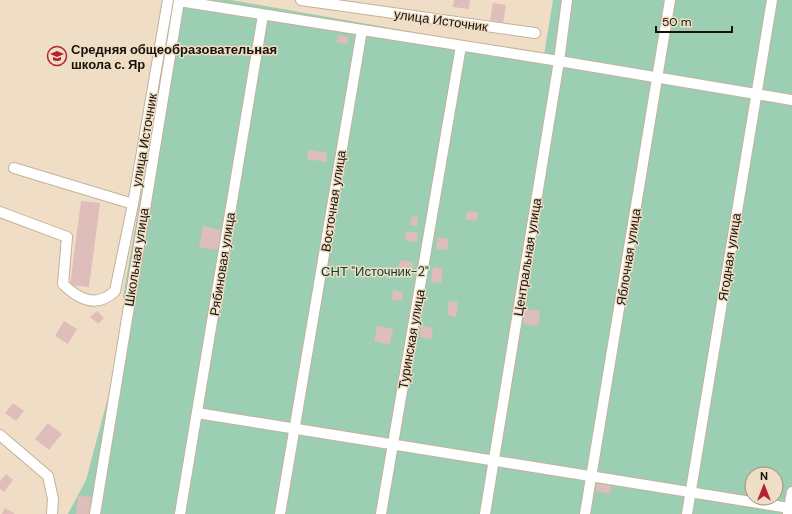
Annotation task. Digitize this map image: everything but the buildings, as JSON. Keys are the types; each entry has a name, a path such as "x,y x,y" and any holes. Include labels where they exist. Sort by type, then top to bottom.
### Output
{"street":[{"name":"улица Источник","path":"0,212 66,237 63,284 75,295 91,300 106,299 115,291 133,204 168,0"},
{"name":"улица Источник","path":"301,0 535,33"},
{"name":"Центральная улица","path":"485,514 559,61 567,0"},
{"name":"Яблочная улица","path":"585,514 670,0"},
{"name":"Ягодная улица","path":"687,514 772,0"},
{"name":"Школьная улица","path":"95,514 179,1 263,15"},
{"path":"263,15 559,61 658,79 792,100"},
{"name":"Рябиновая улица","path":"180,514 263,15"},
{"name":"Восточная улица","path":"280,514 362,30"},
{"name":"Туринская улица","path":"382,514 461,46"},
{"path":"14,168 133,204"},
{"path":"197,414 691,492 789,511 792,492"},
{"path":"0,435 48,476 53,500 52,514"}],"green space":[{"name":"СНТ \"Источник-2\"","path":"175,0 231,0 544,55 553,0 792,0 792,514 68,514 86,480 130,315 123,297"}],"place":[{"name":"Средняя общеобразовательная школа с. Яр","path":"57,56"}]}
